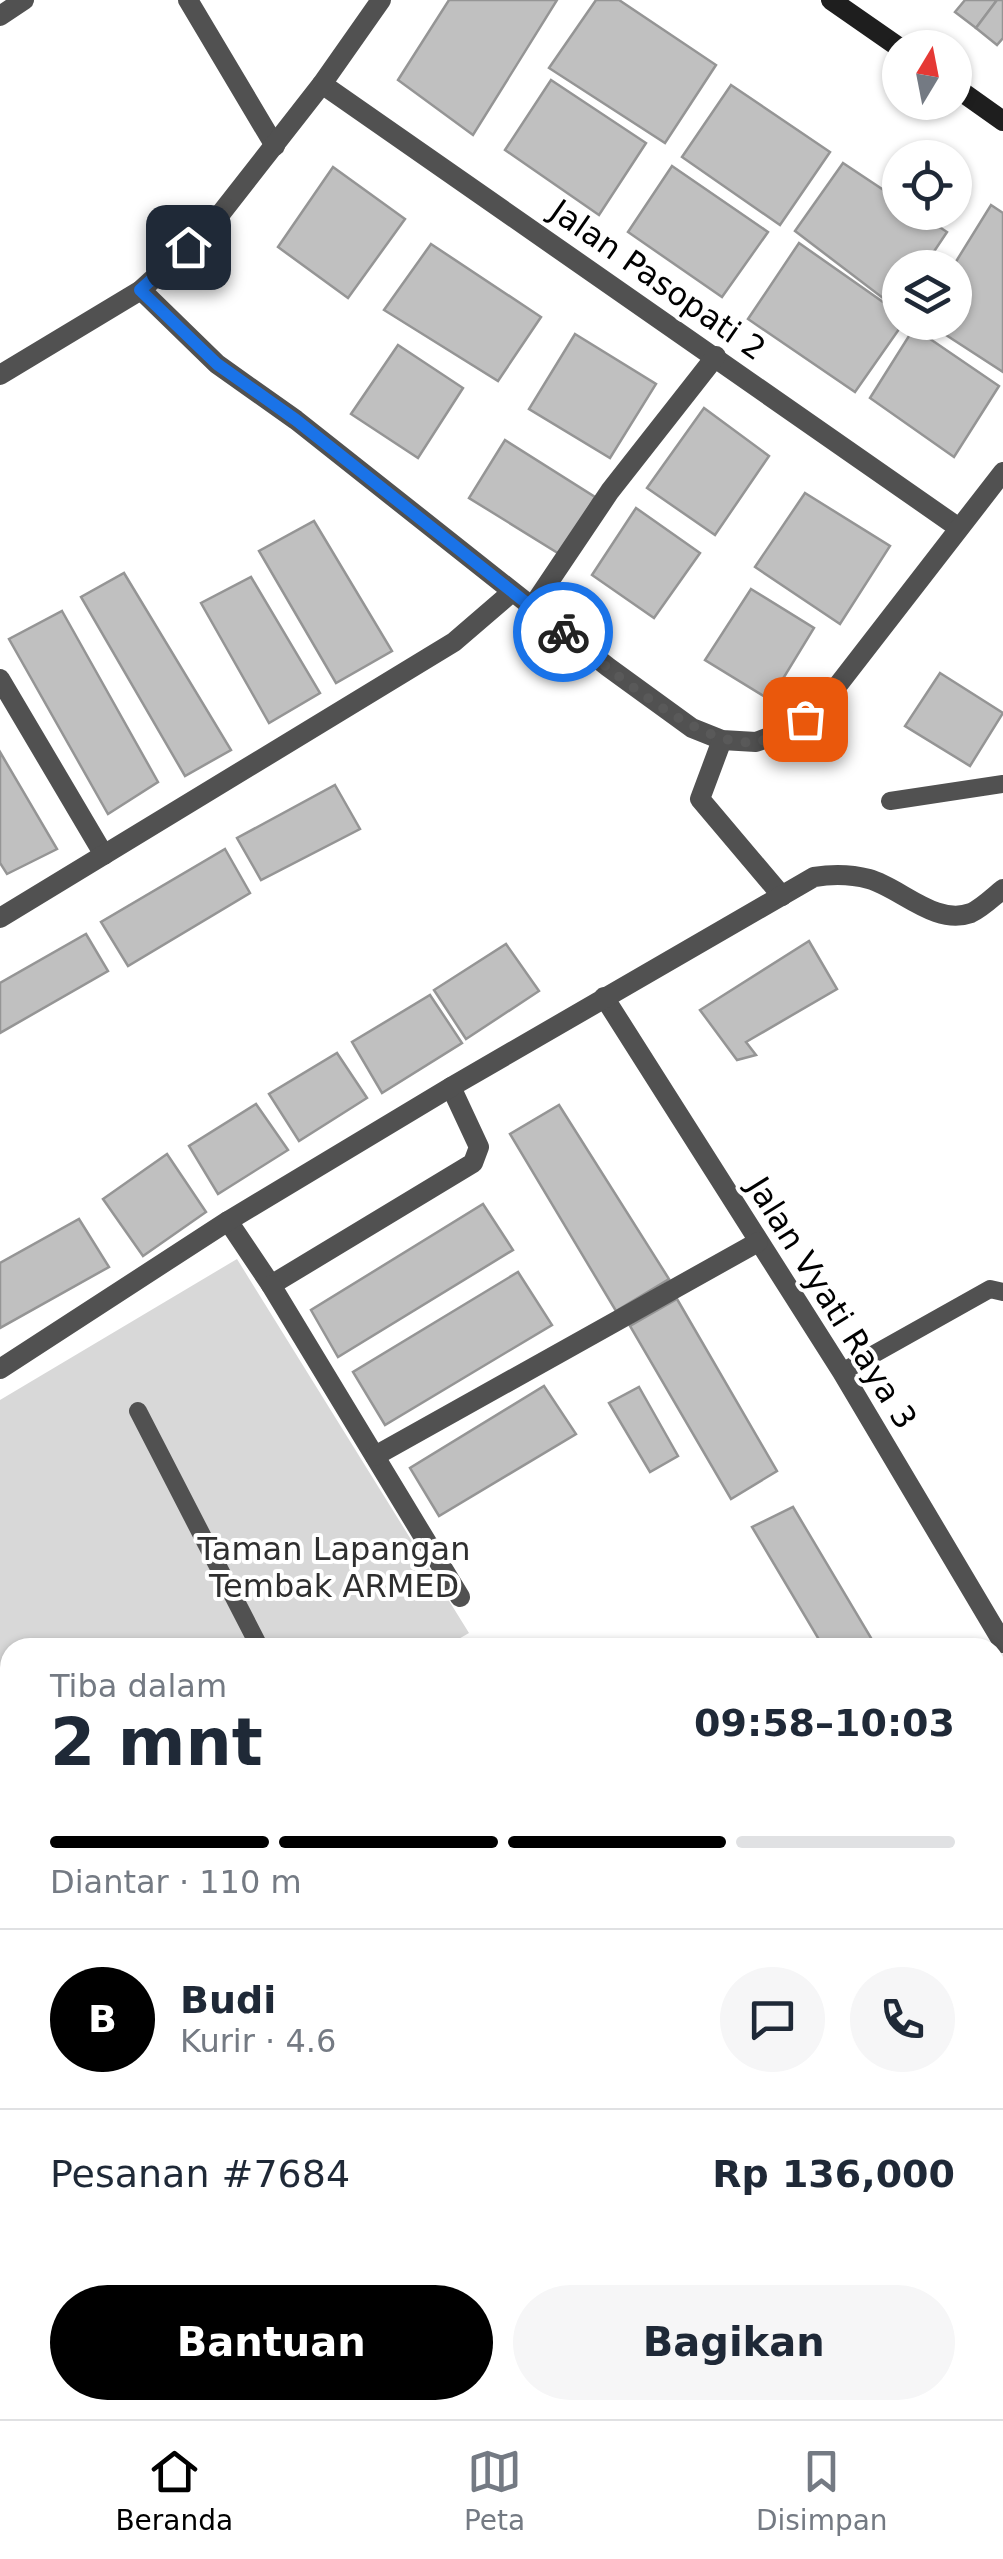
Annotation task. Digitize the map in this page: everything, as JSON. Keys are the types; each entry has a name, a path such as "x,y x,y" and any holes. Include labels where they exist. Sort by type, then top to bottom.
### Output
{"main road":[{"path":"832,0 882,35"},
{"path":"972,98 1003,121"}],"street":[{"path":"0,16 24,0"},
{"path":"188,0 274,146"},
{"path":"0,374 140,290 211,226 322,84 381,0"},
{"name":"Jalan Pasopati 2","path":"322,84 958,528"},
{"path":"140,290 217,364 296,420 532,608 692,728 722,740 756,742 788,730 821,707 1003,472"},
{"path":"532,608 610,492 716,356"},
{"path":"0,918 454,642 512,592"},
{"path":"0,679 104,855"},
{"path":"722,740 700,799 782,896"},
{"path":"0,1370 228,1220 814,877 834,874 873,880 921,906 956,915 974,912 1003,889"},
{"name":"Jalan Vyati Raya 3","path":"604,997 842,1372 1000,1638"},
{"path":"271,1286 473,1163 479,1146 451,1087"},
{"path":"228,1220 460,1597"},
{"path":"374,1456 758,1242"}],"lane":[{"path":"890,801 1003,784"},
{"path":"842,1372 990,1289 1003,1292"},
{"path":"138,1410 255,1638"}],"green space":[{"name":"Taman Lapangan Tembak ARMED","path":"237,1259 469,1633 460,1638 0,1638 0,1400"}],"building":[{"path":"449,0 557,0 473,135 398,80"},
{"path":"596,0 619,0 716,65 665,143 549,68"},
{"path":"965,0 997,0 976,28 955,12"},
{"path":"997,0 1003,0 1003,38 997,45 976,28"},
{"path":"551,80 646,143 599,215 505,150"},
{"path":"731,85 830,152 780,225 682,157"},
{"path":"843,163 882,189 882,230 947,232 935,250 882,250 882,297 795,231"},
{"path":"672,166 768,232 722,297 628,232"},
{"path":"333,167 405,219 348,298 278,247"},
{"path":"991,205 1003,213 1003,372 954,340 972,340 972,250 963,250"},
{"path":"799,243 882,301 882,340 891,340 855,392 748,319"},
{"path":"431,244 541,317 498,381 384,310"},
{"path":"575,334 656,384 610,458 529,409"},
{"path":"906,340 932,340 999,386 954,457 870,398"},
{"path":"398,345 463,388 418,458 351,414"},
{"path":"704,408 769,456 715,535 647,488"},
{"path":"505,440 595,497 561,555 469,498"},
{"path":"805,493 890,546 840,624 755,567"},
{"path":"636,508 700,553 654,618 592,575"},
{"path":"314,521 392,651 336,683 259,551"},
{"path":"124,573 231,750 185,776 81,597"},
{"path":"251,577 320,693 269,723 201,603"},
{"path":"751,589 814,628 770,700 705,660"},
{"path":"62,611 158,782 108,814 9,639"},
{"path":"940,673 1003,713 970,766 905,726"},
{"path":"0,752 57,849 7,874 0,863"},
{"path":"335,785 360,829 261,880 237,838"},
{"path":"225,849 250,893 128,966 101,922"},
{"path":"86,934 108,971 0,1033 0,983"},
{"path":"809,941 837,989 746,1042 756,1055 737,1060 700,1010"},
{"path":"506,944 539,991 466,1039 434,990"},
{"path":"430,995 462,1043 382,1093 352,1042"},
{"path":"337,1053 367,1098 299,1141 269,1094"},
{"path":"256,1104 288,1150 218,1194 189,1146"},
{"path":"559,1105 669,1279 616,1311 510,1134"},
{"path":"167,1154 206,1212 143,1256 103,1199"},
{"path":"483,1204 513,1250 338,1357 311,1310"},
{"path":"79,1219 109,1267 0,1328 0,1263"},
{"path":"518,1272 552,1325 385,1425 353,1372"},
{"path":"677,1299 777,1471 731,1499 630,1326"},
{"path":"544,1386 576,1434 439,1516 410,1468"},
{"path":"639,1387 678,1456 650,1472 609,1403"},
{"path":"793,1507 871,1638 818,1638 752,1527"}],"way so far":[{"path":"563,632 692,728 722,740 756,742 805,719"}],"route":[{"path":"188,247 140,290 217,364 296,420 563,632"}]}
